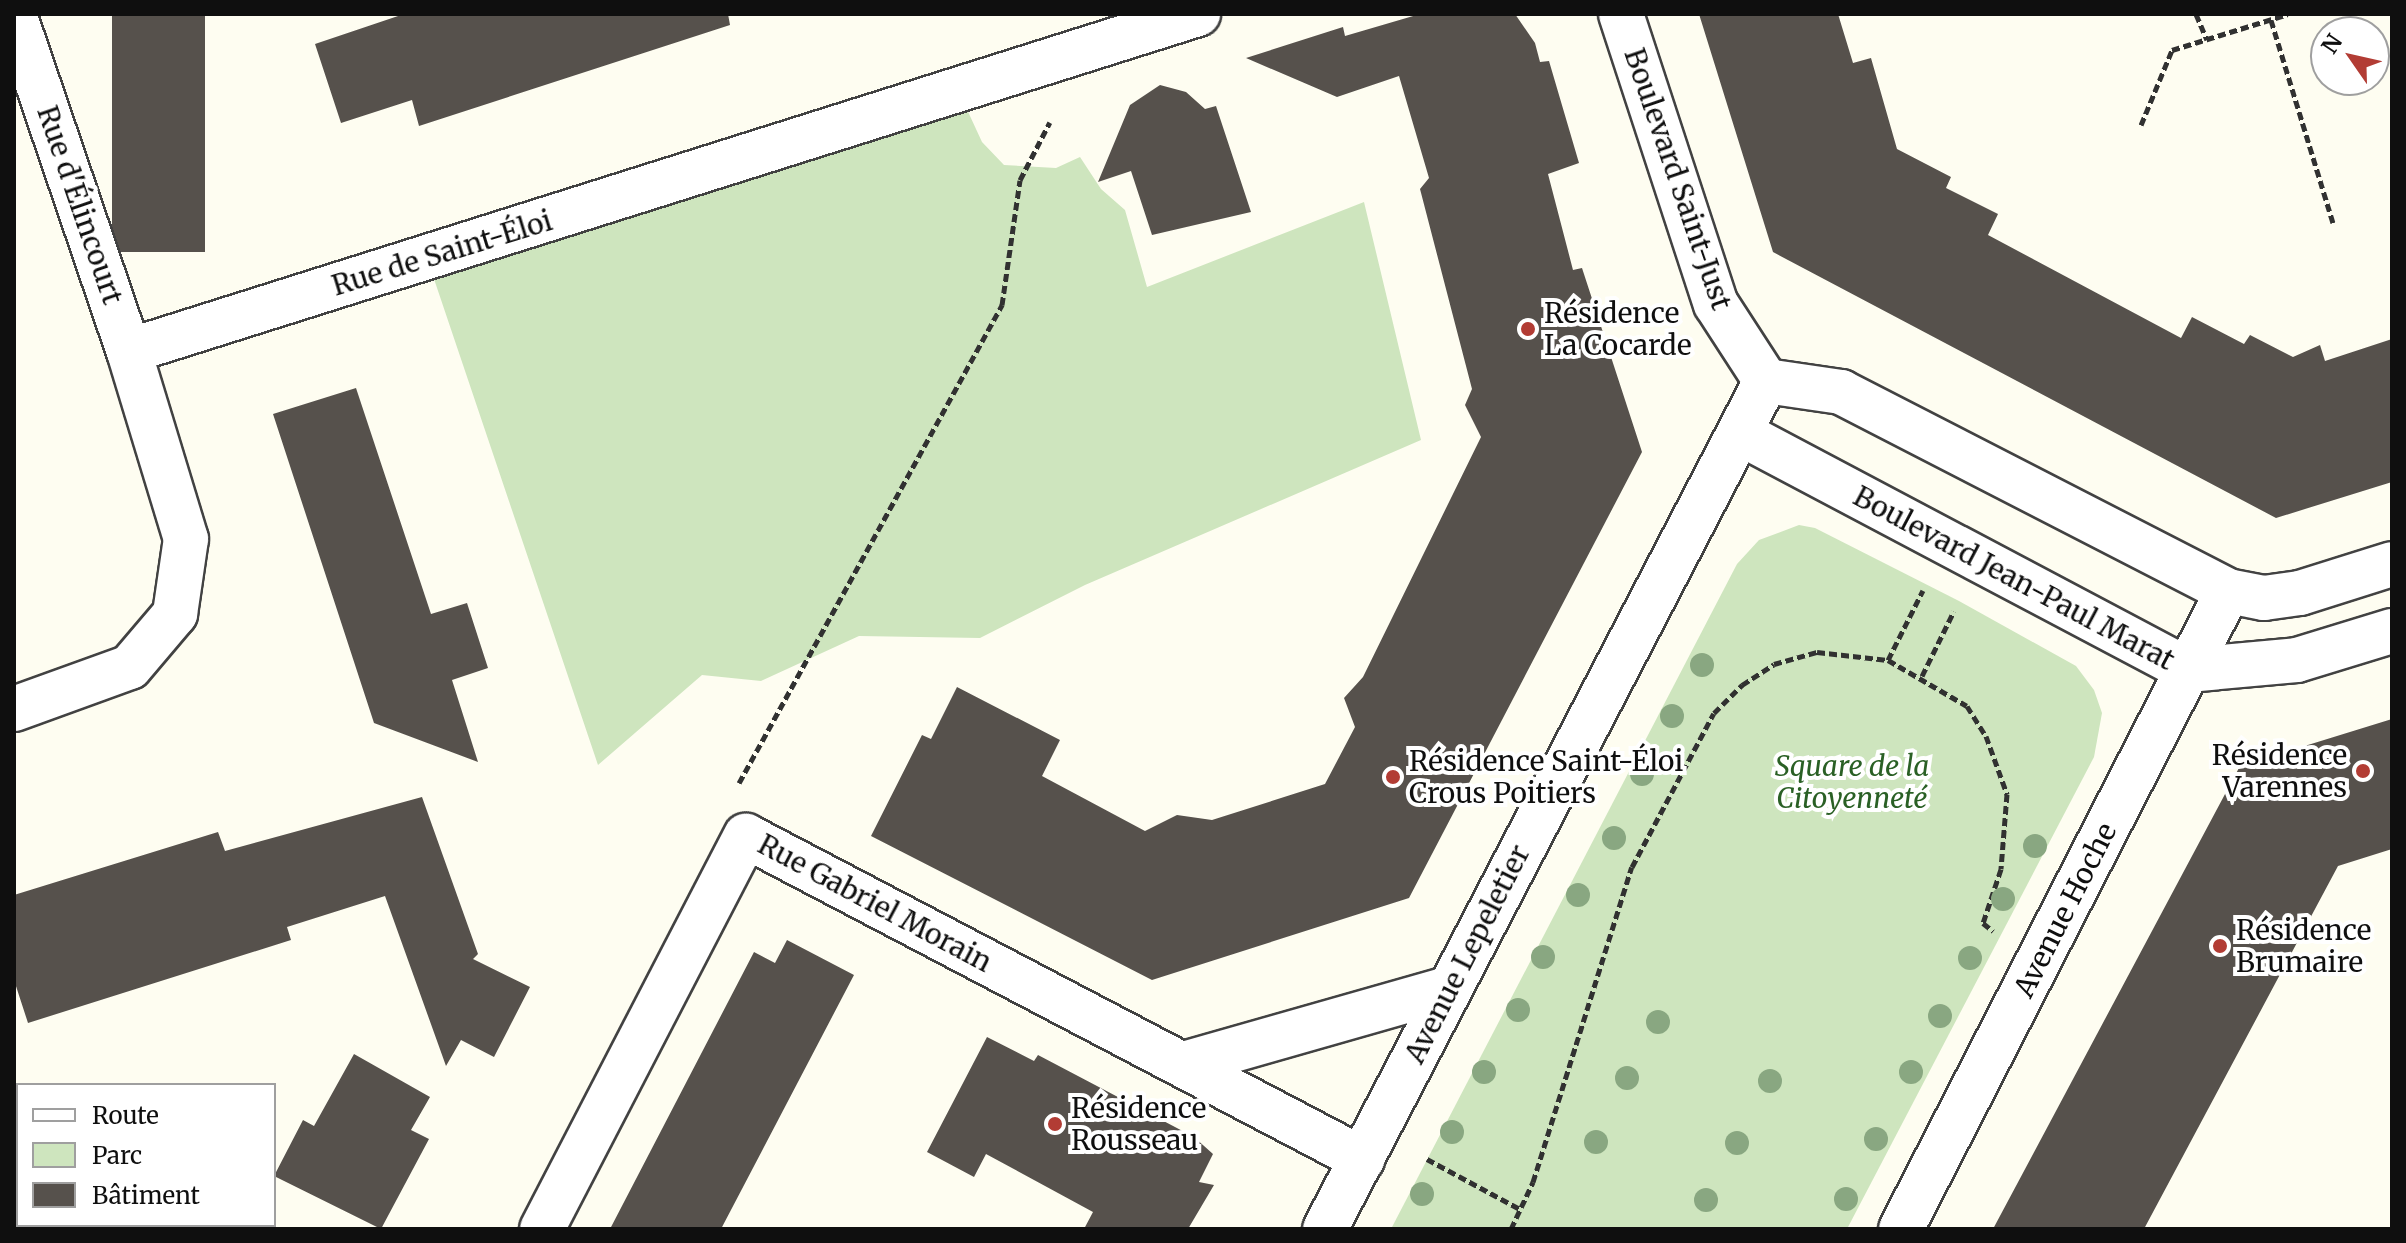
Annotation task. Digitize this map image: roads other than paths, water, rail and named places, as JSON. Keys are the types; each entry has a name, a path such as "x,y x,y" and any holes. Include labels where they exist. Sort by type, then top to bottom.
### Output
{"street":[{"name":"Rue d'Élincourt","path":"14,14 129,351"},
{"name":"Rue de Saint-Éloi","path":"129,351 1198,14"},
{"name":"Boulevard Saint-Just","path":"1621,14 1716,304 1766,381"},
{"path":"14,709 130,667 175,614 186,539 129,351"},
{"path":"1766,381 1841,392 2228,591 2264,598 2300,593 2392,564"},
{"name":"Avenue Lepeletier","path":"1325,1229 1766,381"},
{"name":"Boulevard Jean-Paul Marat","path":"1740,433 2188,670 2297,660 2392,631"},
{"name":"Avenue Hoche","path":"1901,1229 2228,591"},
{"name":"Rue Gabriel Morain","path":"542,1229 746,836 1362,1159"},
{"path":"1184,1064 1448,989"}],"place":[{"name":"Résidence La Cocarde","path":"1528,329"},
{"name":"Résidence Varennes","path":"2363,771"},
{"name":"Résidence Saint-Éloi Crous Poitiers","path":"1393,777"},
{"name":"Résidence Brumaire","path":"2220,946"},
{"name":"Résidence Rousseau","path":"1055,1124"}],"park label":[{"name":"Square de la Citoyenneté","path":"1852,782"}]}
